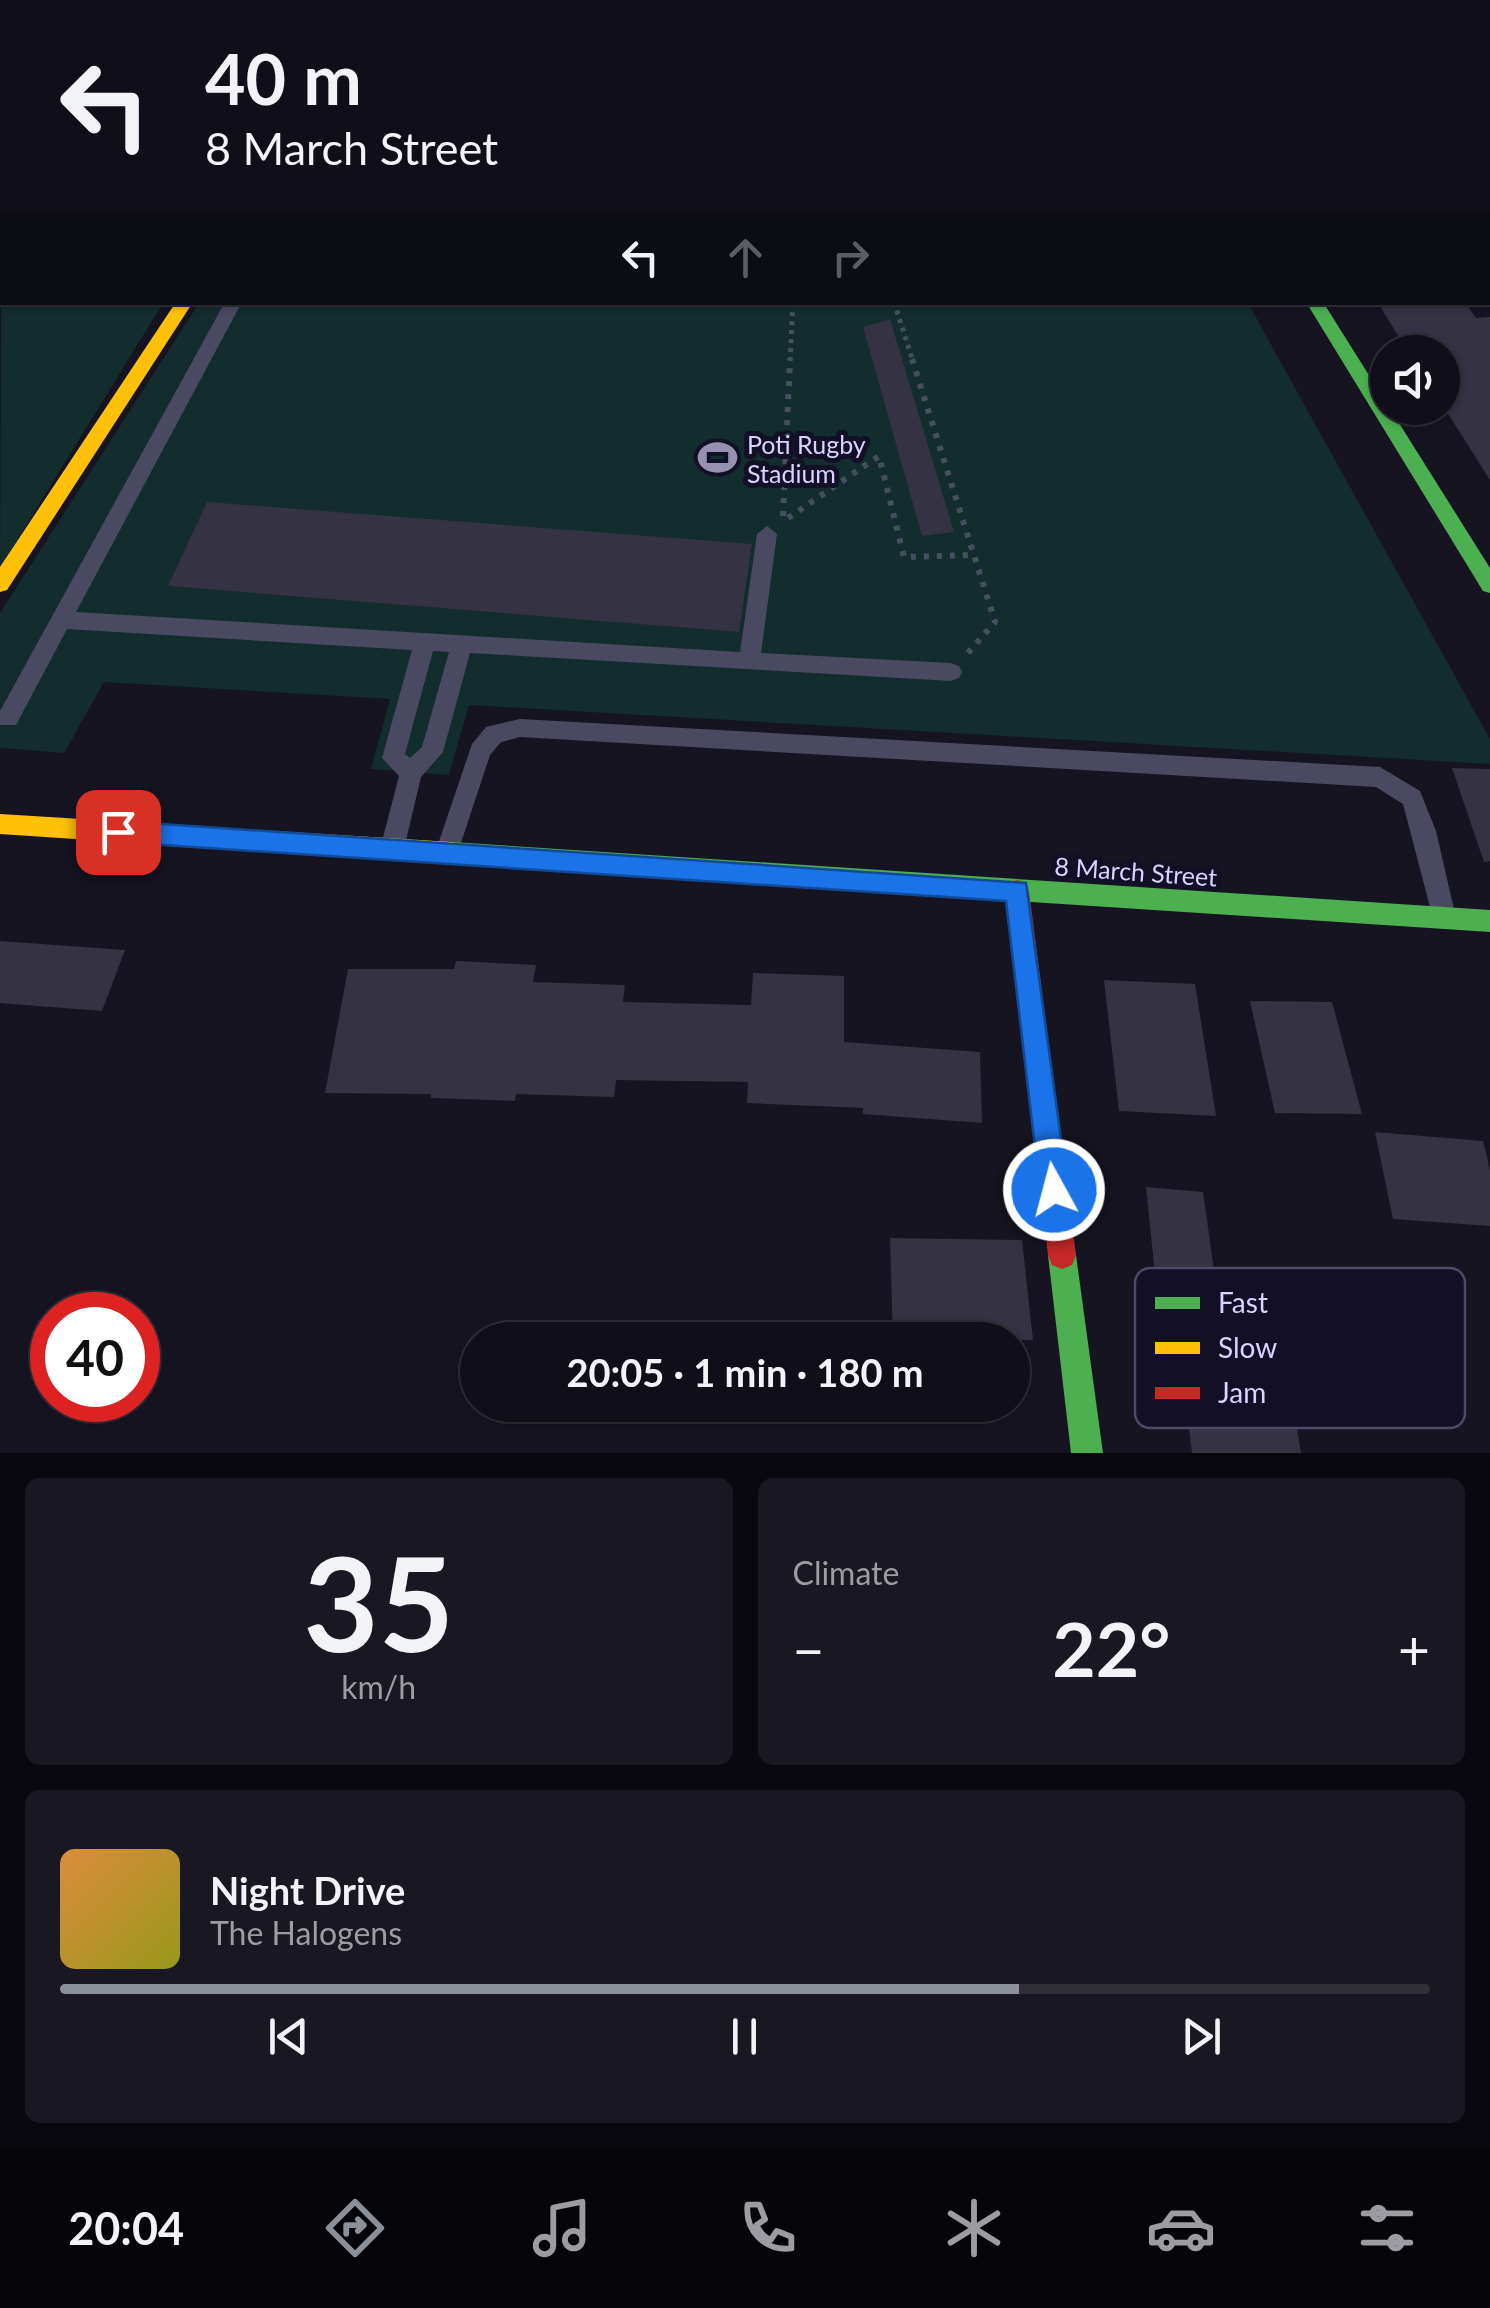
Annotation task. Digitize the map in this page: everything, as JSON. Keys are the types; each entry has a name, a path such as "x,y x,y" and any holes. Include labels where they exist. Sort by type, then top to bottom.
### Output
{"main road":[{"path":"0,584 183,305"},
{"path":"1316,305 1490,586"},
{"name":"8 March Street","path":"0,824 1490,921"},
{"path":"1017,890 1087,1453"}],"lane":[{"path":"8,718 232,305"},
{"path":"749,661 767,534"},
{"path":"62,620 950,672"},
{"path":"412,772 393,758 425,642"},
{"path":"392,849 412,772 432,752 462,644"},
{"path":"447,853 480,750 494,734 520,728 1380,776 1412,798 1424,831 1444,918"}],"path":[{"path":"794,305 782,522 878,456 904,557 974,554"},
{"path":"895,305 996,622 950,672"}],"green space":[{"path":"1,305 162,305 0,568"},
{"name":"Poti Rugby Stadium","path":"198,305 1249,305 1490,739 1490,764 469,705 449,775 371,769 390,699 104,682 64,753 0,748 0,613"}],"building":[{"path":"1467,305 1476,318 1490,317 1490,480 1455,425 1460,425 1460,335 1398,335 1380,306"},
{"path":"890,319 954,532 922,536 863,327"},
{"path":"207,502 752,544 739,632 168,586"},
{"path":"1452,768 1490,769 1490,861 1484,862"},
{"path":"0,941 125,950 102,1011 0,1003"},
{"path":"456,961 536,965 533,982 625,985 623,1002 751,1005 753,973 844,976 844,1042 980,1052 982,1123 863,1114 863,1108 747,1103 748,1082 616,1080 614,1097 516,1094 515,1101 431,1098 431,1094 325,1093 348,969 454,969"},
{"path":"1104,980 1195,984 1216,1116 1119,1111"},
{"path":"1250,1001 1332,1002 1362,1114 1275,1113"},
{"path":"1375,1132 1483,1141 1490,1170 1490,1226 1393,1219"},
{"path":"1146,1187 1203,1192 1214,1268 1154,1268"},
{"path":"890,1238 1022,1240 1033,1340 1030,1322 892,1322"},
{"path":"1189,1428 1297,1428 1301,1453 1192,1453"}],"traffic: fast":[{"path":"1316,305 1490,585"},
{"path":"452,853 1490,921"},
{"path":"1062,1255 1087,1453"}],"traffic: slow":[{"path":"0,584 183,305"},
{"path":"0,824 452,853"}],"traffic: jam":[{"path":"1017,891 1062,1255"}],"place":[{"name":"Poti Rugby Stadium","path":"717,458"}],"route":[{"path":"118,832 1017,890 1054,1190"}]}
